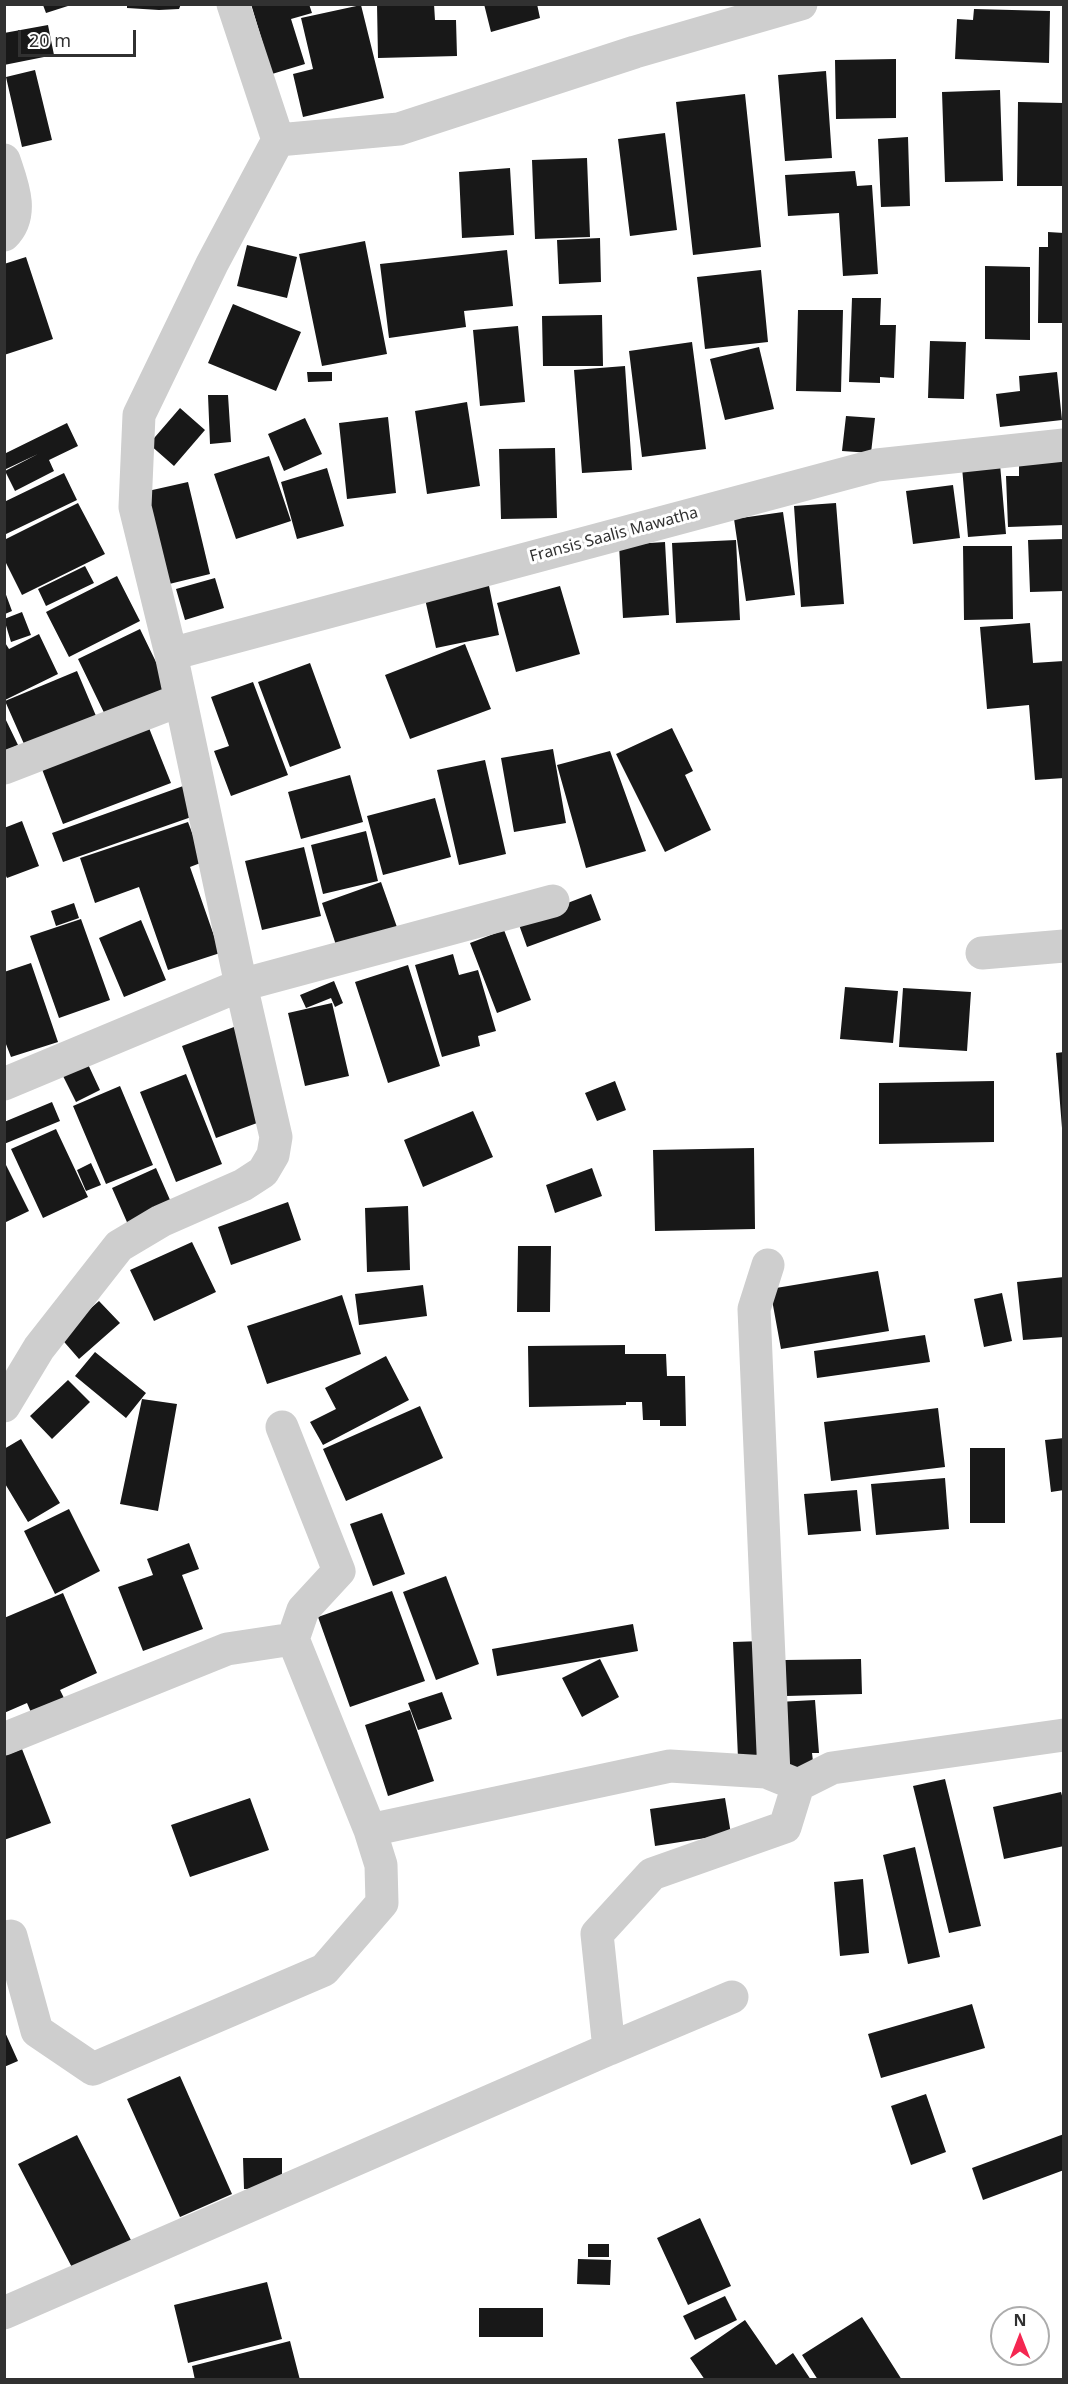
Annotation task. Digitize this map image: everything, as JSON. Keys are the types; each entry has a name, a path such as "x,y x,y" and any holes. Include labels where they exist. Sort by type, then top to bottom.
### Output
{"street":[{"path":"4,1406 39,1348 119,1246 161,1221 243,1185 263,1172 273,1155 276,1137 240,985 171,654 135,507 139,415 212,264 278,140 233,4"},
{"path":"278,140 399,129 635,52 801,4"},
{"path":"4,160 15,193 16,212 10,229 4,235"},
{"name":"Fransis Saalis Mawatha","path":"171,654 877,465 1064,445"},
{"path":"4,768 180,700"},
{"path":"4,1084 240,985 554,901"},
{"path":"982,952 1064,946"},
{"path":"609,2049 597,1934 652,1874 785,1827 786,1780 754,1309 768,1265"},
{"path":"11,1936 37,2031 93,2068 324,1970 382,1903 381,1865 370,1830 293,1639 303,1610 339,1571 282,1427"},
{"path":"4,1738 227,1649 293,1639"},
{"path":"370,1830 670,1766 766,1772 786,1780 832,1768 1064,1735"},
{"path":"4,2313 732,1997"}],"building":[{"path":"127,4 181,4 179,9 159,10 127,8"},
{"path":"251,4 309,4 312,13 291,19 305,64 272,74"},
{"path":"377,4 434,4 435,20 456,20 457,56 378,58"},
{"path":"484,4 537,4 540,18 491,32"},
{"path":"43,5 71,5 46,13"},
{"path":"361,5 384,98 303,117 293,74 313,69 301,18"},
{"path":"974,9 1050,11 1049,63 955,59 957,19 973,20"},
{"path":"48,25 54,55 4,65 4,33"},
{"path":"896,59 896,118 836,119 835,60"},
{"path":"35,70 52,140 22,147 6,77"},
{"path":"826,71 832,158 785,161 778,75"},
{"path":"1000,90 1003,181 945,182 942,92"},
{"path":"745,94 761,247 693,255 676,102"},
{"path":"1018,102 1064,103 1064,186 1017,186"},
{"path":"665,133 677,230 630,236 618,139"},
{"path":"908,137 910,206 881,207 878,139"},
{"path":"587,158 590,237 535,239 532,160"},
{"path":"510,168 514,235 462,238 459,172"},
{"path":"855,171 857,186 872,185 878,274 843,276 839,213 788,216 785,175"},
{"path":"1048,232 1064,233 1064,323 1038,323 1039,247 1048,247"},
{"path":"600,238 601,282 559,284 557,240"},
{"path":"365,241 387,354 322,366 299,254"},
{"path":"247,245 297,257 287,298 237,286"},
{"path":"507,250 513,306 464,311 466,327 389,338 380,264"},
{"path":"26,257 53,339 4,355 4,264"},
{"path":"985,266 1030,267 1030,340 985,339"},
{"path":"761,270 768,342 705,349 697,277"},
{"path":"852,298 881,298 880,325 896,325 894,378 880,377 880,383 849,382"},
{"path":"233,304 301,332 276,391 208,363"},
{"path":"798,310 843,310 841,392 796,391"},
{"path":"602,315 603,366 543,366 542,316"},
{"path":"518,326 525,402 480,406 473,330"},
{"path":"930,341 966,342 964,399 928,398"},
{"path":"692,342 706,449 642,457 629,351"},
{"path":"759,347 774,409 725,420 710,359"},
{"path":"625,366 632,470 582,473 574,370"},
{"path":"307,372 332,372 332,381 308,382"},
{"path":"1057,372 1062,420 1000,427 996,394 1020,391 1019,376"},
{"path":"208,395 228,395 231,442 210,444"},
{"path":"467,402 480,486 427,494 415,411"},
{"path":"180,408 205,430 174,466 149,444"},
{"path":"846,416 875,418 871,453 842,451"},
{"path":"388,417 396,493 347,499 339,423"},
{"path":"305,418 322,454 284,471 268,434"},
{"path":"67,423 78,446 49,460 54,471 15,491 5,471 38,454 4,470 4,454"},
{"path":"555,448 557,518 501,519 499,449"},
{"path":"269,456 291,521 236,539 214,474"},
{"path":"1064,458 1064,525 1008,527 1006,476 1019,476 1019,461"},
{"path":"1000,464 1006,534 968,537 962,467"},
{"path":"327,468 344,526 297,539 281,482"},
{"path":"64,473 77,500 4,535 4,502"},
{"path":"188,482 210,574 161,586 139,493"},
{"path":"953,485 960,538 913,544 906,491"},
{"path":"78,503 105,554 22,595 4,559 4,540"},
{"path":"836,503 844,604 801,607 794,506"},
{"path":"783,512 795,595 746,601 734,519"},
{"path":"1064,539 1064,591 1030,592 1028,540"},
{"path":"736,540 740,620 676,623 672,543"},
{"path":"665,542 669,615 623,618 619,545"},
{"path":"963,546 1012,546 1013,619 964,620"},
{"path":"85,566 94,583 46,606 38,589"},
{"path":"117,576 140,621 69,657 46,612"},
{"path":"487,576 499,635 436,648 423,590"},
{"path":"215,578 224,608 185,620 176,589"},
{"path":"560,586 580,654 516,672 497,603"},
{"path":"5,592 12,611 5,614"},
{"path":"22,612 31,635 11,642 4,619"},
{"path":"1030,623 1033,663 1064,661 1064,778 1035,780 1029,705 987,709 980,627"},
{"path":"140,629 172,695 110,725 78,659"},
{"path":"39,634 58,674 5,700 4,641 9,649"},
{"path":"465,644 491,709 410,739 385,675"},
{"path":"310,663 341,748 290,767 258,682"},
{"path":"77,671 99,723 28,753 5,701"},
{"path":"253,682 288,775 231,796 214,751 229,746 211,697"},
{"path":"4,716 18,745 4,752"},
{"path":"147,723 171,783 63,824 40,764"},
{"path":"672,728 693,771 685,775 711,830 665,852 616,754"},
{"path":"553,749 566,823 514,832 501,758"},
{"path":"610,751 646,851 586,868 557,765"},
{"path":"485,760 506,854 459,865 437,770"},
{"path":"350,775 363,822 301,839 288,792"},
{"path":"186,785 197,815 63,862 52,833"},
{"path":"435,798 451,857 383,875 367,816"},
{"path":"22,821 39,866 7,878 4,872 4,828"},
{"path":"188,822 203,862 190,867 220,953 168,970 139,887 95,903 80,858"},
{"path":"366,831 378,881 323,894 311,845"},
{"path":"304,847 321,916 262,930 245,861"},
{"path":"381,882 398,930 338,951 322,903"},
{"path":"591,894 601,920 527,947 518,922"},
{"path":"74,903 79,918 56,926 51,911"},
{"path":"81,919 110,1000 59,1018 30,936"},
{"path":"141,920 166,980 124,997 99,938"},
{"path":"504,930 531,1000 497,1013 470,943"},
{"path":"453,954 459,975 478,970 496,1031 478,1036 480,1046 442,1057 415,965"},
{"path":"31,963 58,1042 11,1057 4,1039 4,972"},
{"path":"408,965 440,1066 388,1083 355,982"},
{"path":"334,981 343,1003 335,1007 331,998 306,1008 300,995"},
{"path":"845,987 898,991 893,1043 840,1039"},
{"path":"903,988 971,992 967,1051 899,1047"},
{"path":"332,1003 349,1076 305,1086 288,1013"},
{"path":"234,1027 268,1119 216,1138 182,1046"},
{"path":"1064,1052 1064,1128 1062,1128 1056,1053"},
{"path":"86,1060 100,1090 76,1102 61,1072"},
{"path":"186,1074 222,1164 176,1182 140,1092"},
{"path":"615,1081 626,1110 597,1121 585,1093"},
{"path":"994,1081 994,1142 879,1144 879,1083"},
{"path":"120,1086 153,1165 106,1184 73,1106"},
{"path":"52,1102 60,1121 4,1144 4,1122"},
{"path":"473,1111 493,1157 423,1187 404,1140"},
{"path":"56,1129 88,1197 43,1218 11,1149"},
{"path":"754,1148 755,1229 655,1231 653,1150"},
{"path":"4,1161 29,1211 4,1223"},
{"path":"91,1163 101,1185 86,1191 77,1170"},
{"path":"156,1168 174,1209 130,1229 112,1188"},
{"path":"592,1168 602,1196 555,1213 546,1185"},
{"path":"288,1202 301,1240 231,1265 218,1227"},
{"path":"408,1206 410,1270 367,1272 365,1208"},
{"path":"192,1242 216,1292 154,1321 130,1270"},
{"path":"518,1246 551,1246 550,1312 517,1312"},
{"path":"878,1271 889,1331 781,1349 770,1289"},
{"path":"1064,1277 1064,1337 1023,1340 1017,1282"},
{"path":"423,1285 427,1316 359,1325 355,1294"},
{"path":"1002,1293 1012,1341 984,1347 974,1299"},
{"path":"342,1295 361,1354 267,1384 247,1326"},
{"path":"99,1301 120,1323 79,1359 59,1336"},
{"path":"925,1335 930,1362 817,1378 814,1351"},
{"path":"625,1345 625,1354 666,1354 667,1376 685,1376 686,1426 660,1426 660,1420 643,1420 642,1402 626,1402 626,1405 529,1407 528,1346"},
{"path":"95,1352 146,1393 126,1418 75,1376"},
{"path":"386,1356 409,1400 323,1445 310,1422 336,1409 325,1388"},
{"path":"68,1380 90,1402 52,1439 30,1416"},
{"path":"142,1399 177,1404 158,1511 120,1504"},
{"path":"420,1406 443,1458 346,1501 323,1449"},
{"path":"938,1408 945,1467 831,1481 824,1422"},
{"path":"1064,1438 1064,1490 1051,1492 1045,1440"},
{"path":"21,1439 60,1503 28,1522 4,1482 4,1449"},
{"path":"970,1448 1005,1448 1005,1523 970,1523"},
{"path":"945,1478 949,1529 876,1535 871,1484"},
{"path":"857,1490 861,1531 808,1535 804,1494"},
{"path":"69,1509 100,1571 55,1594 24,1531"},
{"path":"382,1513 405,1574 373,1586 350,1524"},
{"path":"189,1543 199,1569 182,1575 203,1629 143,1651 118,1587 153,1575 147,1559"},
{"path":"446,1576 479,1664 436,1680 403,1592"},
{"path":"392,1591 425,1681 350,1707 318,1617"},
{"path":"63,1593 97,1673 60,1690 66,1702 33,1717 27,1703 4,1713 4,1618"},
{"path":"633,1624 638,1651 497,1676 492,1649"},
{"path":"763,1641 768,1757 738,1758 733,1642"},
{"path":"600,1659 619,1697 582,1717 562,1678"},
{"path":"861,1659 862,1694 786,1696 785,1660"},
{"path":"442,1692 452,1719 418,1730 408,1703"},
{"path":"815,1700 819,1753 812,1753 814,1770 789,1772 778,1702"},
{"path":"410,1710 434,1781 388,1796 365,1725"},
{"path":"22,1749 51,1823 4,1840 4,1756"},
{"path":"945,1779 981,1926 949,1933 913,1786"},
{"path":"1061,1792 1064,1803 1064,1846 1004,1859 993,1807"},
{"path":"250,1798 269,1850 190,1877 171,1825"},
{"path":"725,1798 731,1834 655,1846 650,1809"},
{"path":"915,1847 940,1957 908,1964 883,1855"},
{"path":"863,1879 869,1953 840,1956 834,1882"},
{"path":"972,2004 985,2048 881,2078 868,2034"},
{"path":"4,2030 18,2061 4,2067"},
{"path":"180,2076 232,2194 180,2217 127,2099"},
{"path":"926,2094 946,2152 911,2165 891,2106"},
{"path":"1064,2134 1064,2170 983,2200 972,2168"},
{"path":"77,2135 135,2248 77,2277 18,2164"},
{"path":"243,2158 282,2158 282,2188 244,2189"},
{"path":"700,2218 731,2286 688,2305 657,2238"},
{"path":"588,2244 609,2244 609,2257 588,2257"},
{"path":"578,2259 611,2260 610,2285 577,2284"},
{"path":"267,2282 282,2339 188,2363 174,2305"},
{"path":"725,2296 737,2320 695,2340 683,2316"},
{"path":"479,2308 543,2308 543,2337 479,2337"},
{"path":"862,2317 902,2380 818,2380 802,2355"},
{"path":"745,2320 776,2365 793,2353 811,2380 705,2380 690,2358"},
{"path":"290,2341 300,2380 195,2380 192,2366"}]}
